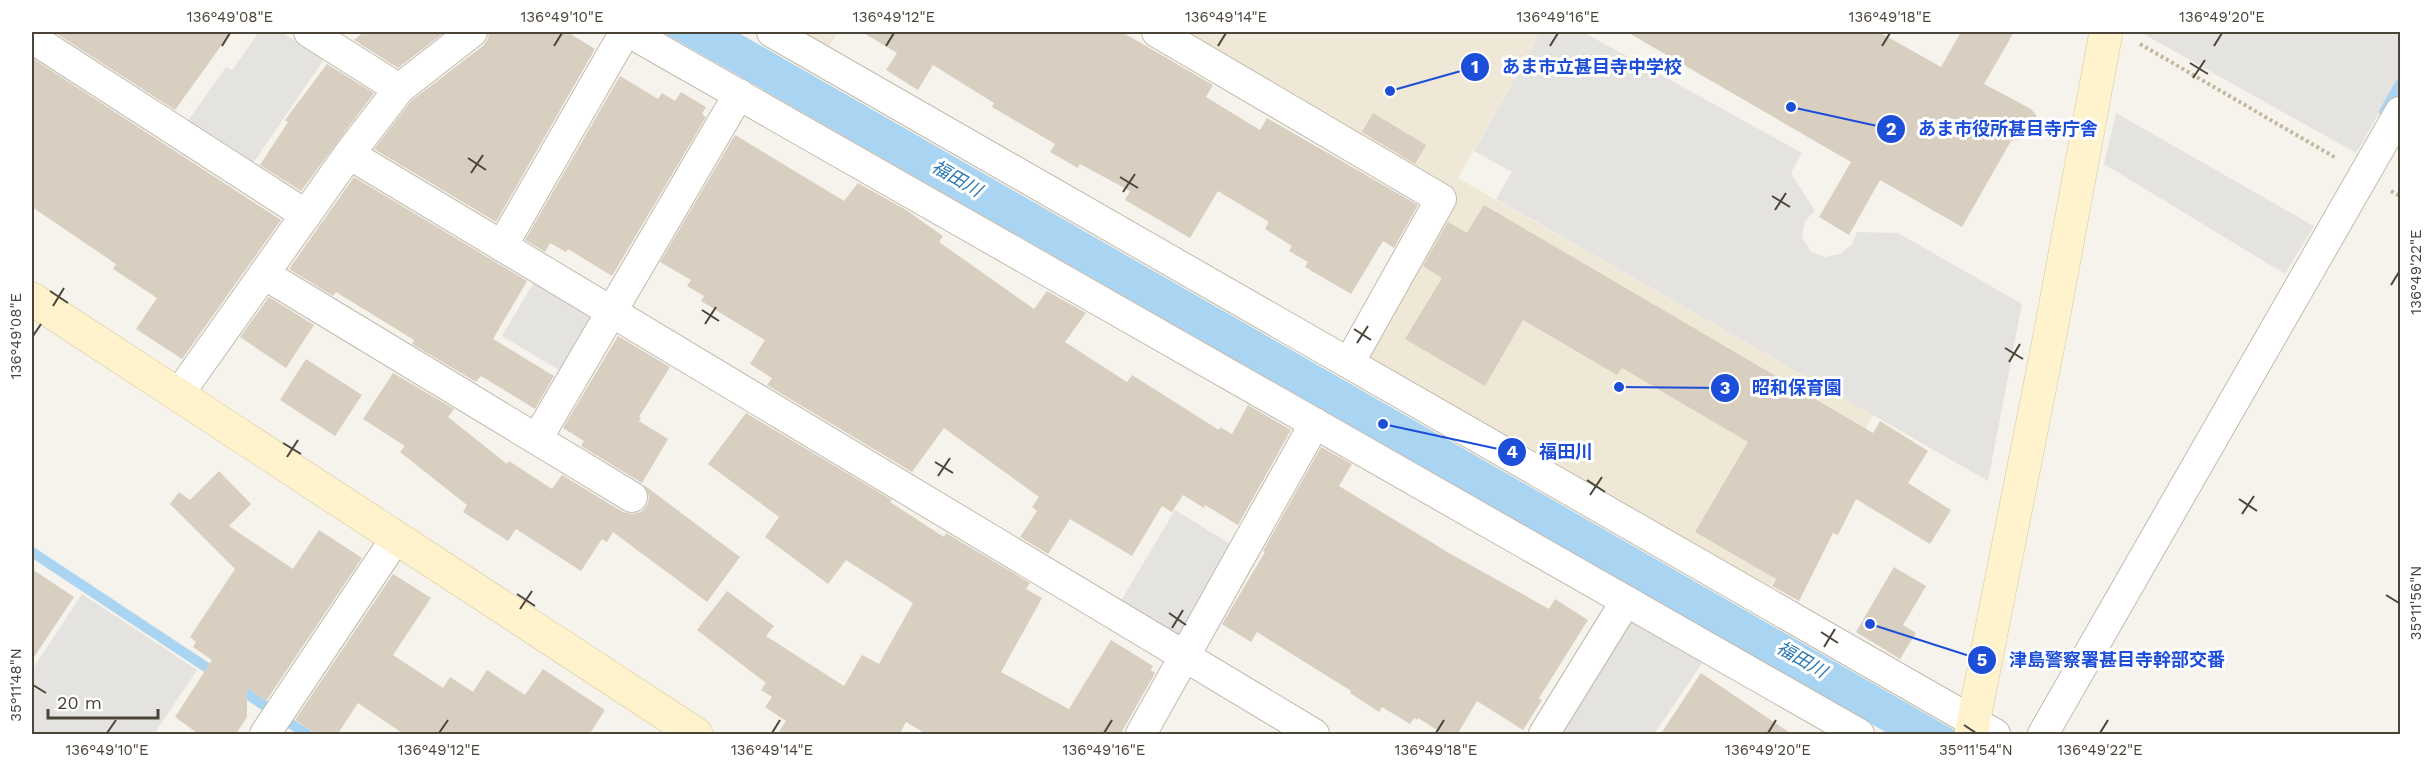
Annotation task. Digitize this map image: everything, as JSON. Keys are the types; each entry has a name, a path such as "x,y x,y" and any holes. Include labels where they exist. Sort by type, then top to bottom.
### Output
{"street":[{"path":"309,32 399,89"},
{"path":"178,395 349,154 399,89 472,32"},
{"path":"502,246 627,32 1859,735"},
{"path":"772,32 1349,363 1980,730 2106,32"},
{"path":"1157,32 1441,199 1349,363"},
{"path":"32,38 306,215"},
{"path":"537,439 739,94"},
{"path":"2043,735 2400,112"},
{"path":"349,154 1314,735"},
{"path":"264,274 632,497"},
{"path":"32,299 696,735"},
{"path":"1141,735 1315,423"},
{"path":"265,735 396,537"},
{"path":"1544,735 1626,601"}],"path":[{"path":"2139,44 2400,196"}],"shaded area":[{"path":"259,32 281,32 325,58 247,172 182,129 226,67 232,70"},
{"path":"793,32 838,32 827,50"},
{"path":"1172,32 1541,32 1458,178 1873,415 1833,490 1820,483 1770,587 1364,358 1457,199"},
{"path":"1541,32 1583,32 1802,153 1791,173 1815,211 1805,221 1802,237 1811,252 1825,257 1840,254 1852,245 1857,232 1898,233 2022,304 1988,481 1496,199 1512,172 1474,151"},
{"path":"2140,32 2400,32 2400,77 2356,153"},
{"path":"2116,113 2314,226 2285,274 2104,164"},
{"path":"537,277 593,309 594,323 564,373 502,336"},
{"path":"1175,510 1237,548 1183,638 1121,601"},
{"path":"82,594 197,670 154,734 32,734 32,670"},
{"path":"1627,623 1644,623 1705,659 1654,734 1557,734"}],"water":[{"path":"662,32 737,32 1961,734 1889,734"}],"building":[{"path":"54,32 231,32 175,110"},
{"path":"364,32 445,32 398,68 354,40"},
{"path":"489,32 567,32 595,49 496,222 374,149 411,101 483,46 488,39"},
{"path":"862,32 1122,32 1213,85 1206,97 1260,130 1267,118 1418,205 1394,248 1383,241 1351,294 1305,267 1308,262 1289,251 1292,246 1265,229 1269,222 1218,191 1190,238 1125,200 1130,191 1080,164 1078,168 1050,152 1055,144 992,107 994,103 933,65 918,90 886,70 897,53"},
{"path":"1627,32 1879,32 1941,67 1961,32 2014,32 1984,84 2031,109 2038,123 2036,131 2030,137 2011,141 1962,227 1880,180 1849,235 1819,217 1851,162"},
{"path":"32,58 281,220 182,359 136,329 157,298 113,269 116,264 32,207"},
{"path":"327,64 374,93 301,191 260,165 288,122 285,120"},
{"path":"620,76 658,99 662,93 675,101 681,92 706,107 702,114 706,117 612,276 568,249 566,252 550,243 545,252 525,240"},
{"path":"1373,113 1426,145 1415,164 1362,132"},
{"path":"735,135 844,201 858,183 906,210 943,236 939,242 1034,309 1047,291 1086,313 1065,342 1127,382 1132,375 1219,430 1220,427 1232,434 1248,405 1291,430 1238,525 1183,495 1172,512 1162,506 1132,556 1070,519 1048,554 1020,537 1037,511 1032,507 1039,497 944,428 912,472 767,385 772,378 750,364 765,340 701,301 704,296 687,286 691,280 660,262"},
{"path":"354,177 527,281 493,339 554,376 535,409 481,376 476,382 412,344 414,340 336,292 333,296 289,269"},
{"path":"1484,205 1873,433 1880,421 1928,451 1908,483 1951,510 1930,544 1856,499 1838,535 1833,533 1799,601 1772,586 1776,579 1695,532 1748,442 1622,368 1617,375 1523,320 1485,386 1405,339 1442,278 1423,266 1448,222 1467,233"},
{"path":"269,297 314,325 286,368 240,337"},
{"path":"618,336 670,367 639,417 641,418 639,421 668,439 642,483 581,446 584,441 563,428"},
{"path":"306,359 362,395 335,436 280,400"},
{"path":"393,373 454,409 448,417 507,464 509,461 552,489 562,475 623,512 632,514 641,512 647,505 649,497 644,485 740,557 707,602 613,532 607,542 602,539 581,571 516,529 508,541 463,512 467,505 400,452 405,446 363,419"},
{"path":"746,413 892,500 890,502 944,537 946,533 1030,583 1026,589 1042,598 1001,672 1069,709 1111,640 1153,666 1151,670 1155,673 1120,735 928,735 906,722 899,735 777,735 786,721 765,707 772,697 761,690 766,683 697,630 727,591 774,626 766,636 844,686 862,655 879,664 913,603 846,560 828,584 765,537 779,517 708,464"},
{"path":"1321,447 1352,464 1339,486 1449,553 1549,609 1555,599 1588,620 1539,698 1542,700 1523,730 1477,701 1457,735 1445,735 1418,718 1417,720 1414,718 1410,724 1382,707 1379,712 1350,693 1351,691 1257,632 1251,642 1222,624 1265,552 1263,551"},
{"path":"219,471 251,504 229,526 293,569 319,530 362,558 266,701 247,688 247,717 235,735 200,735 175,717 212,660 193,647 196,642 190,637 235,569 170,504 179,492 190,500"},
{"path":"1894,567 1926,586 1903,625 1916,633 1900,659 1856,632"},
{"path":"32,569 74,597 32,660"},
{"path":"393,574 431,598 393,655 443,688 450,677 473,692 487,670 525,695 543,669 605,710 589,735 405,735 358,703 337,735 318,735 295,720"},
{"path":"1701,673 1793,735 1660,735"}],"waterway":[{"path":"2384,112 2400,84"},
{"path":"32,552 218,675"},
{"path":"236,687 268,708"},
{"path":"291,724 307,734"}],"place":[{"name":"あま市立甚目寺中学校","path":"1390,91"},
{"name":"あま市役所甚目寺庁舎","path":"1791,107"},
{"name":"昭和保育園","path":"1619,387"},
{"name":"福田川","path":"1383,424"},
{"name":"津島警察署甚目寺幹部交番","path":"1870,624"}]}
